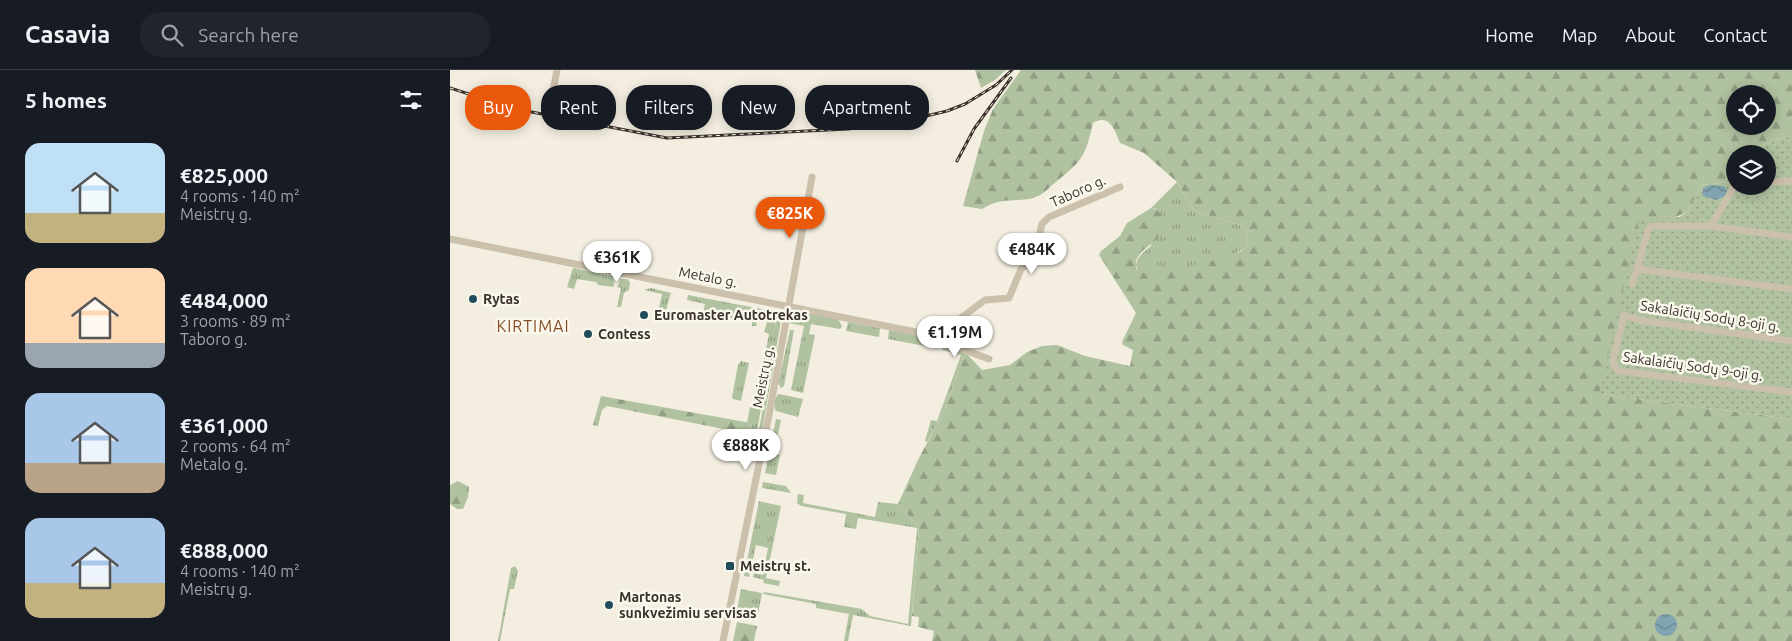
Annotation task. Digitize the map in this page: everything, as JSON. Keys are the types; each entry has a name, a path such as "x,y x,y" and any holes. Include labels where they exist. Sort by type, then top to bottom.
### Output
{"street":[{"path":"554,85 557,70"},
{"name":"Meistrų g.","path":"723,641 789,305 812,176"},
{"path":"1776,182 1792,181"},
{"name":"Taboro g.","path":"931,335 942,332 985,300 1009,298 1021,269 1034,259 1042,224 1049,217 1120,187"},
{"path":"1711,226 1729,195"},
{"path":"1632,284 1649,227 1711,226 1792,237"},
{"name":"Metalo g.","path":"450,239 789,305 931,335 945,343 989,359"},
{"path":"1637,269 1792,289"},
{"name":"Sakalaičių Sodų 8-oji g.","path":"1624,315 1638,320 1792,341"},
{"name":"Sakalaičių Sodų 9-oji g.","path":"1624,315 1613,361 1615,368 1619,370 1792,392"}],"green space":[{"path":"975,70 1006,70 995,80 981,88"},
{"path":"1021,70 1792,70 1792,135 1762,145 1726,145 1726,182 1702,185 1687,212 1671,219 1600,394 1792,419 1792,641 932,641 934,631 918,627 919,617 912,616 919,527 898,504 918,460 945,409 965,352 982,370 1010,365 1027,352 1042,346 1057,345 1085,356 1130,366 1133,350 1123,345 1122,342 1136,313 1099,255 1101,251 1120,236 1127,223 1151,208 1158,211 1162,218 1163,226 1158,237 1141,253 1136,261 1136,269 1146,274 1205,263 1240,252 1247,246 1248,232 1243,226 1195,211 1177,182 1144,153 1120,143 1111,125 1104,120 1093,123 1085,151 1077,163 1040,195 1032,198 997,202 982,209 963,206 984,131 993,109"},
{"path":"1792,135 1792,419 1599,394 1639,220 1679,217 1687,212 1702,185 1726,182 1726,195 1776,195 1776,145 1762,145"},
{"path":"1177,182 1195,211 1243,226 1248,232 1247,246 1226,258 1213,262 1146,275 1140,272 1136,265 1143,252 1151,246 1157,209 1151,208"},
{"path":"573,268 613,276 614,287 577,279 574,289 567,287"},
{"path":"621,279 627,279 630,282 629,290 624,293 621,307 617,307 621,288 617,287"},
{"path":"651,288 671,293 666,310 659,308 662,294 644,290"},
{"path":"688,295 777,312 775,328 778,313 782,315 761,437 758,436 763,407 755,405 769,334 764,332 768,319 758,317 756,326 752,326 752,322 703,313 705,304 687,300"},
{"path":"794,311 838,319 842,326 840,329 811,324 809,334 815,335 803,393 791,390 804,326 789,323"},
{"path":"848,322 880,328 879,337 846,331"},
{"path":"790,330 794,330 784,386 781,388 778,383"},
{"path":"889,330 926,337 925,346 888,339"},
{"path":"943,346 965,352 945,409 927,442 925,441 931,420 937,421 961,355 942,350"},
{"path":"741,361 749,363 741,401 732,397 738,365"},
{"path":"779,394 803,399 798,417 776,411 774,402"},
{"path":"601,396 751,423 749,434 607,406 602,410 598,426 593,425"},
{"path":"750,407 761,409 756,436 749,434 751,424 747,423"},
{"path":"776,419 781,420 774,453 780,455 776,475 765,473"},
{"path":"458,481 469,487 468,497 463,509 457,509 450,504 450,485"},
{"path":"763,482 786,486 791,493 762,488"},
{"path":"798,494 804,495 803,503 875,517 878,502 898,504 919,527 911,626 853,615 848,641 844,641 849,614 816,608 816,604 763,594 764,592 862,609 870,616 908,624 917,528 858,518 856,529 844,527 846,514 801,506 797,503"},
{"path":"759,501 781,506 766,578 780,581 779,586 763,583 764,580 753,577 754,573 763,575 768,548 756,545 749,577 744,576"},
{"path":"515,566 518,571 514,589 510,589 500,641 498,641 511,568"},
{"path":"741,589 762,593 758,614 737,610"},
{"path":"737,622 757,626 754,641 733,641"}],"water":[{"path":"1710,185 1724,186 1726,196 1716,200 1703,196 1703,188"},
{"path":"1666,614 1674,617 1677,625 1674,633 1666,636 1658,633 1655,625 1658,617"}],"railway":[{"path":"450,88 516,109 667,138 848,129 901,122 947,111 965,104 996,85 1012,70"},
{"path":"957,161 974,129 1011,78"}],"place":[{"name":"Rytas","path":"473,299"},
{"name":"Euromaster Autotrekas","path":"644,315"},
{"name":"Contess","path":"588,334"},
{"name":"Meistrų st.","path":"730,566"},
{"name":"Martonas sunkvežimiu servisas","path":"609,605"}],"district":[{"name":"KIRTIMAI","path":"533,326"}]}
